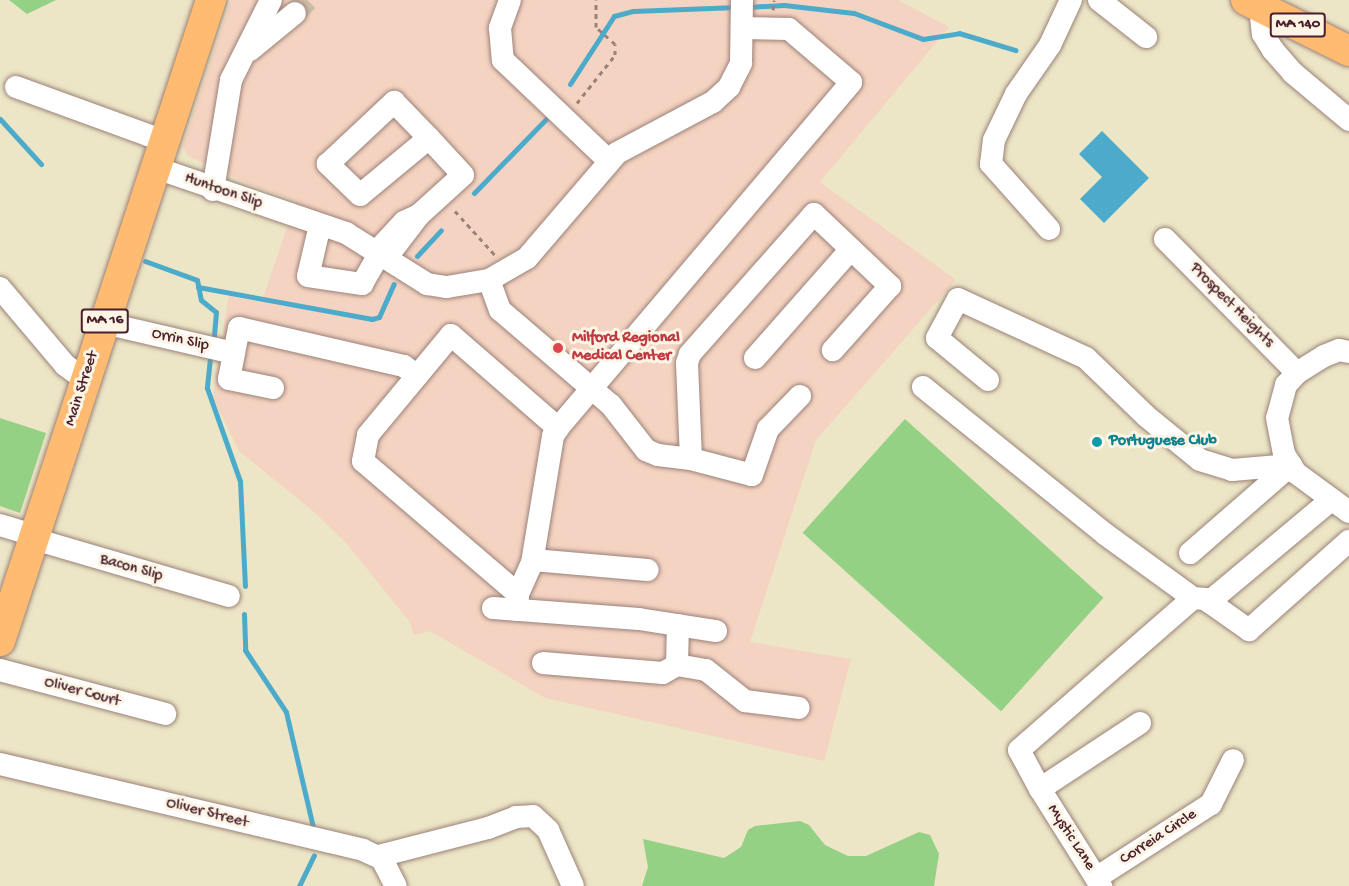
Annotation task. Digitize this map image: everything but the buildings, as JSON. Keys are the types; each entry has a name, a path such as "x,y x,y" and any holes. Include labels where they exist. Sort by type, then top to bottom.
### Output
{"main road":[{"name":"Main Street","path":"0,641 210,0"},
{"name":"MA 140","path":"1253,4 1349,51"}],"street":[{"path":"213,190 224,108 242,57 273,0 283,12 295,13 242,57"},
{"path":"510,0 500,28 503,60 608,160"},
{"path":"1049,229 991,164 994,140 1016,94 1050,45 1071,0"},
{"path":"1099,0 1146,37"},
{"path":"1253,4 1263,33 1273,50 1293,73 1349,120"},
{"path":"518,602 533,560 553,436 558,428 592,389 851,82 789,28 743,16 738,72 719,98 634,141 608,160 526,258 495,270 500,310 592,389 646,450 752,475 768,429 800,396"},
{"name":"Huntoon Slip","path":"16,87 160,154 213,190 346,234 426,284 447,287 495,270"},
{"path":"320,225 308,276 362,284 381,254 463,175 429,138"},
{"path":"691,459 687,363 690,354 814,214 890,286 833,350"},
{"name":"Prospect Heights","path":"1165,239 1298,373"},
{"path":"755,357 851,249"},
{"path":"0,288 65,365 86,380"},
{"path":"988,380 937,338 958,299 1086,358 1146,416 1200,460 1232,470 1291,465"},
{"name":"Orrin Slip","path":"104,323 227,352"},
{"path":"273,388 229,380 227,352 239,328 404,366 417,376"},
{"path":"518,602 363,461 368,435 451,335 558,428"},
{"path":"1201,600 1340,506 1291,465 1284,454 1277,418 1286,385 1298,373 1324,356 1339,350 1349,352"},
{"path":"923,387 1105,534 1249,630 1349,540"},
{"path":"1190,553 1291,465"},
{"name":"Bacon Slip","path":"0,525 34,538 230,596"},
{"path":"533,560 648,570"},
{"name":"Mystic Lane","path":"1098,882 1040,789 1019,750 1201,600"},
{"path":"493,608 518,602 716,631"},
{"path":"676,665 678,626"},
{"path":"543,663 663,673 676,665 706,670 745,701 799,708"},
{"name":"Oliver Court","path":"0,670 165,714"},
{"path":"1040,789 1140,723"},
{"name":"Correia Circle","path":"1098,882 1211,804 1233,760"},
{"name":"Oliver Street","path":"0,764 379,856"},
{"path":"396,886 388,866 379,856 527,816 545,824 573,886"}],"path":[{"path":"578,103 615,55 615,44 608,34 599,29 596,0"},
{"path":"449,205 495,270"}],"shaded area":[{"name":"Milford Regional Medical Center","path":"231,0 898,0 949,27 820,182 956,280 816,440 750,642 851,659 824,761 545,698 430,631 414,635 409,621 347,544 313,511 239,451 213,398 229,293 263,298 296,201 246,183 188,156 183,146"}],"green space":[{"path":"9,0 56,0 27,14"},
{"path":"0,418 46,433 20,513 0,506"},
{"path":"905,419 1103,598 1001,711 803,533"},
{"path":"800,821 809,825 825,845 848,856 866,856 919,832 930,835 939,854 934,886 642,886 648,867 643,839 724,858 741,847 748,830 755,826"}],"water":[{"path":"1102,131 1149,178 1104,223 1080,199 1102,177 1079,154"}],"waterway":[{"path":"746,7 784,5 854,13 923,39 959,33 1015,50"},
{"path":"570,84 614,16 633,11 737,7"},
{"path":"0,119 41,164"},
{"path":"474,193 546,119"},
{"path":"417,256 441,230"},
{"path":"145,261 197,280 201,300 216,312 214,336"},
{"path":"198,287 372,319 379,317 394,284"},
{"path":"210,358 207,388 240,481 245,586"},
{"path":"244,614 245,650 286,712 314,831"},
{"path":"299,886 314,855"}],"tunnel":[{"path":"295,13 308,0"}],"place":[{"name":"Milford Regional Medical Center","path":"558,348"},
{"name":"Portuguese Club","path":"1097,442"}]}
